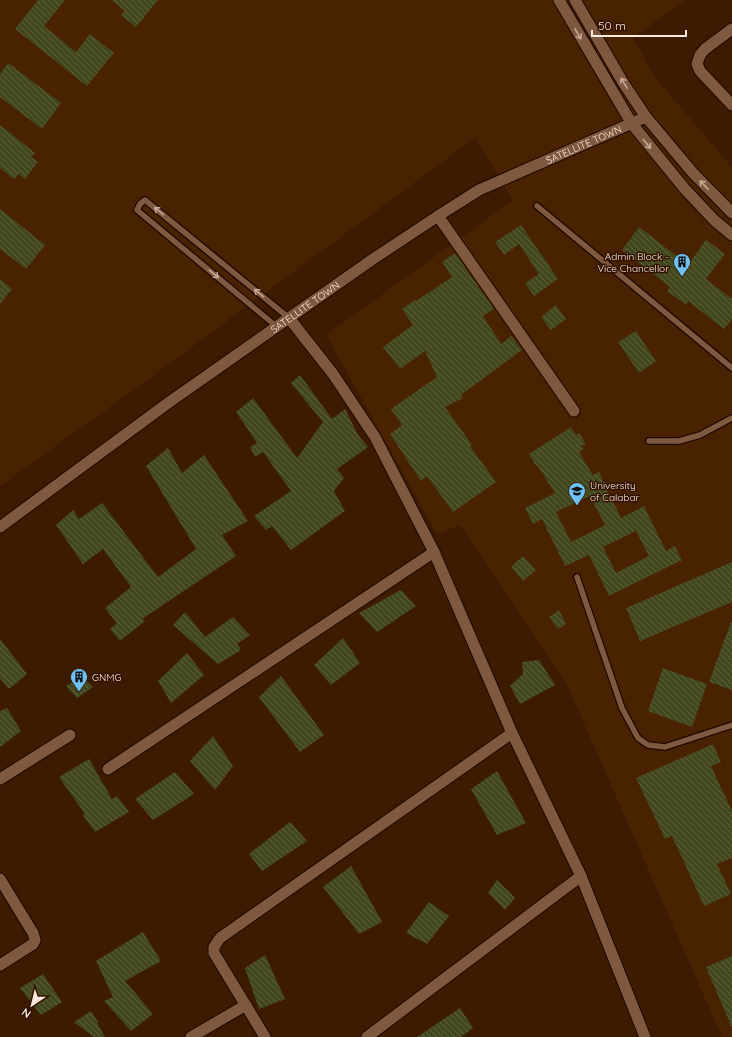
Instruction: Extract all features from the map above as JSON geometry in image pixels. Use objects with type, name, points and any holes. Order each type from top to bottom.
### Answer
[{"type":"street","points":[[559,0],[632,124],[684,188],[714,220],[732,235]]},
{"type":"street","points":[[575,0],[624,84],[646,117],[693,173],[732,212]]},
{"type":"street","points":[[732,29],[705,49],[700,55],[697,64],[700,71],[732,105]]},
{"type":"street","name":"SATELLITE TOWN","points":[[0,527],[168,403],[438,216],[479,190],[646,117]]},
{"type":"street","points":[[438,216],[574,411]]},
{"type":"street","points":[[290,318],[333,374],[376,437],[434,552],[512,733],[581,876],[645,1037]]},
{"type":"street","points":[[108,769],[434,552]]},
{"type":"street","points":[[265,1037],[214,953],[214,947],[220,938],[512,733]]},
{"type":"street","points":[[0,779],[70,735]]},
{"type":"street","points":[[367,1037],[581,876]]},
{"type":"street","points":[[0,879],[33,933],[35,940],[32,944],[0,965]]},
{"type":"street","points":[[191,1037],[246,1005]]},
{"type":"lane","points":[[277,327],[137,210],[140,204],[145,200],[290,318]]},
{"type":"lane","points":[[537,206],[732,368]]},
{"type":"lane","points":[[649,441],[678,441],[700,435],[732,418]]},
{"type":"lane","points":[[577,577],[622,708],[638,738],[648,745],[665,747],[732,725]]},
{"type":"shaded area","name":"University of Calabar","points":[[0,0],[685,0],[633,38],[655,77],[732,167],[732,1037],[722,1037],[567,685],[460,525],[437,534],[326,335],[513,200],[475,138],[128,394],[0,486]]},
{"type":"building","points":[[38,0],[65,0],[44,26],[76,52],[90,34],[114,53],[87,86],[15,29]]},
{"type":"building","points":[[112,0],[158,0],[136,27],[121,15],[125,11]]},
{"type":"building","points":[[8,63],[61,103],[42,129],[0,97],[0,74]]},
{"type":"building","points":[[0,125],[35,153],[31,157],[38,162],[25,179],[19,174],[14,179],[0,168]]},
{"type":"building","points":[[0,209],[45,245],[26,269],[0,249]]},
{"type":"building","points":[[521,225],[558,279],[534,296],[525,283],[539,274],[519,244],[504,255],[495,242]]},
{"type":"building","name":"Admin Block - Vice Chancellor","points":[[639,227],[688,265],[706,240],[725,254],[706,279],[732,299],[732,319],[724,329],[688,301],[686,305],[667,291],[670,287],[622,250]]},
{"type":"building","points":[[455,253],[494,309],[483,316],[501,344],[511,336],[522,350],[461,395],[463,398],[445,407],[472,445],[470,446],[496,482],[453,512],[427,476],[421,481],[390,434],[402,425],[391,409],[437,377],[425,351],[400,369],[383,347],[413,325],[402,309],[452,277],[442,262]]},
{"type":"building","points":[[0,279],[12,289],[0,304]]},
{"type":"building","points":[[556,305],[566,319],[551,330],[541,317]]},
{"type":"building","points":[[636,331],[656,361],[639,373],[618,342]]},
{"type":"building","points":[[300,375],[332,419],[345,409],[358,435],[368,447],[337,469],[344,478],[334,491],[345,511],[291,550],[272,526],[266,530],[254,516],[291,491],[263,452],[255,457],[250,447],[257,443],[236,412],[253,398],[297,458],[323,422],[291,383]]},
{"type":"building","points":[[571,427],[576,435],[579,433],[586,444],[581,446],[584,449],[579,452],[593,475],[599,472],[621,518],[644,506],[666,551],[675,546],[682,560],[609,596],[589,555],[565,566],[542,519],[533,524],[525,508],[555,493],[529,454]],"holes":[[[590,496],[605,525],[571,542],[556,512]],[[636,531],[649,556],[616,573],[603,547]]]},
{"type":"building","points":[[168,448],[182,473],[204,455],[248,521],[222,535],[236,556],[142,619],[145,621],[120,641],[110,629],[117,623],[105,608],[131,587],[103,549],[83,564],[56,525],[73,510],[79,519],[102,503],[158,577],[196,549],[146,466]]},
{"type":"building","points":[[523,556],[536,570],[523,581],[511,567]]},
{"type":"building","points":[[732,562],[732,602],[640,641],[626,608]]},
{"type":"building","points":[[401,590],[416,606],[377,632],[359,613]]},
{"type":"building","points":[[559,610],[566,624],[558,629],[549,617]]},
{"type":"building","points":[[185,612],[205,637],[233,617],[250,635],[237,644],[241,650],[218,664],[173,625]]},
{"type":"building","points":[[732,622],[732,690],[709,682]]},
{"type":"building","points":[[343,638],[360,663],[331,685],[314,665]]},
{"type":"building","points":[[0,639],[27,674],[9,689],[0,678]]},
{"type":"building","points":[[187,653],[204,675],[171,703],[158,681]]},
{"type":"building","points":[[539,660],[555,685],[520,704],[510,686],[523,674],[522,662]]},
{"type":"building","points":[[663,668],[707,684],[692,727],[648,711]]},
{"type":"building","points":[[281,676],[324,735],[300,752],[259,697]]},
{"type":"building","name":"GNMG","points":[[82,677],[93,687],[77,698],[66,686]]},
{"type":"building","points":[[7,708],[21,731],[0,747],[0,711]]},
{"type":"building","points":[[213,736],[233,766],[215,790],[190,761]]},
{"type":"building","points":[[713,744],[721,762],[711,766],[732,811],[732,858],[717,864],[731,894],[704,906],[672,836],[665,839],[636,778]]},
{"type":"building","points":[[89,759],[112,799],[117,796],[129,812],[95,832],[83,815],[85,814],[59,777]]},
{"type":"building","points":[[497,771],[526,823],[497,835],[471,789]]},
{"type":"building","points":[[175,772],[194,794],[153,820],[135,799]]},
{"type":"building","points":[[290,822],[307,841],[262,871],[249,854]]},
{"type":"building","points":[[351,866],[382,922],[359,934],[323,887]]},
{"type":"building","points":[[497,880],[515,898],[505,910],[488,893]]},
{"type":"building","points":[[429,902],[449,916],[427,944],[406,933]]},
{"type":"building","points":[[143,932],[161,961],[125,981],[153,1014],[131,1031],[104,1001],[113,997],[96,961]]},
{"type":"building","points":[[265,955],[285,999],[259,1009],[245,968]]},
{"type":"building","points":[[732,956],[732,1028],[706,967]]},
{"type":"building","points":[[43,974],[62,1002],[41,1015],[20,988]]},
{"type":"building","points":[[460,1008],[473,1028],[461,1037],[417,1037]]},
{"type":"building","points":[[91,1011],[105,1037],[94,1037],[74,1022]]},
{"type":"place","name":"Admin Block - Vice Chancellor","points":[[682,277]]},
{"type":"place","name":"University of Calabar","points":[[577,506]]},
{"type":"place","name":"GNMG","points":[[79,692]]}]
